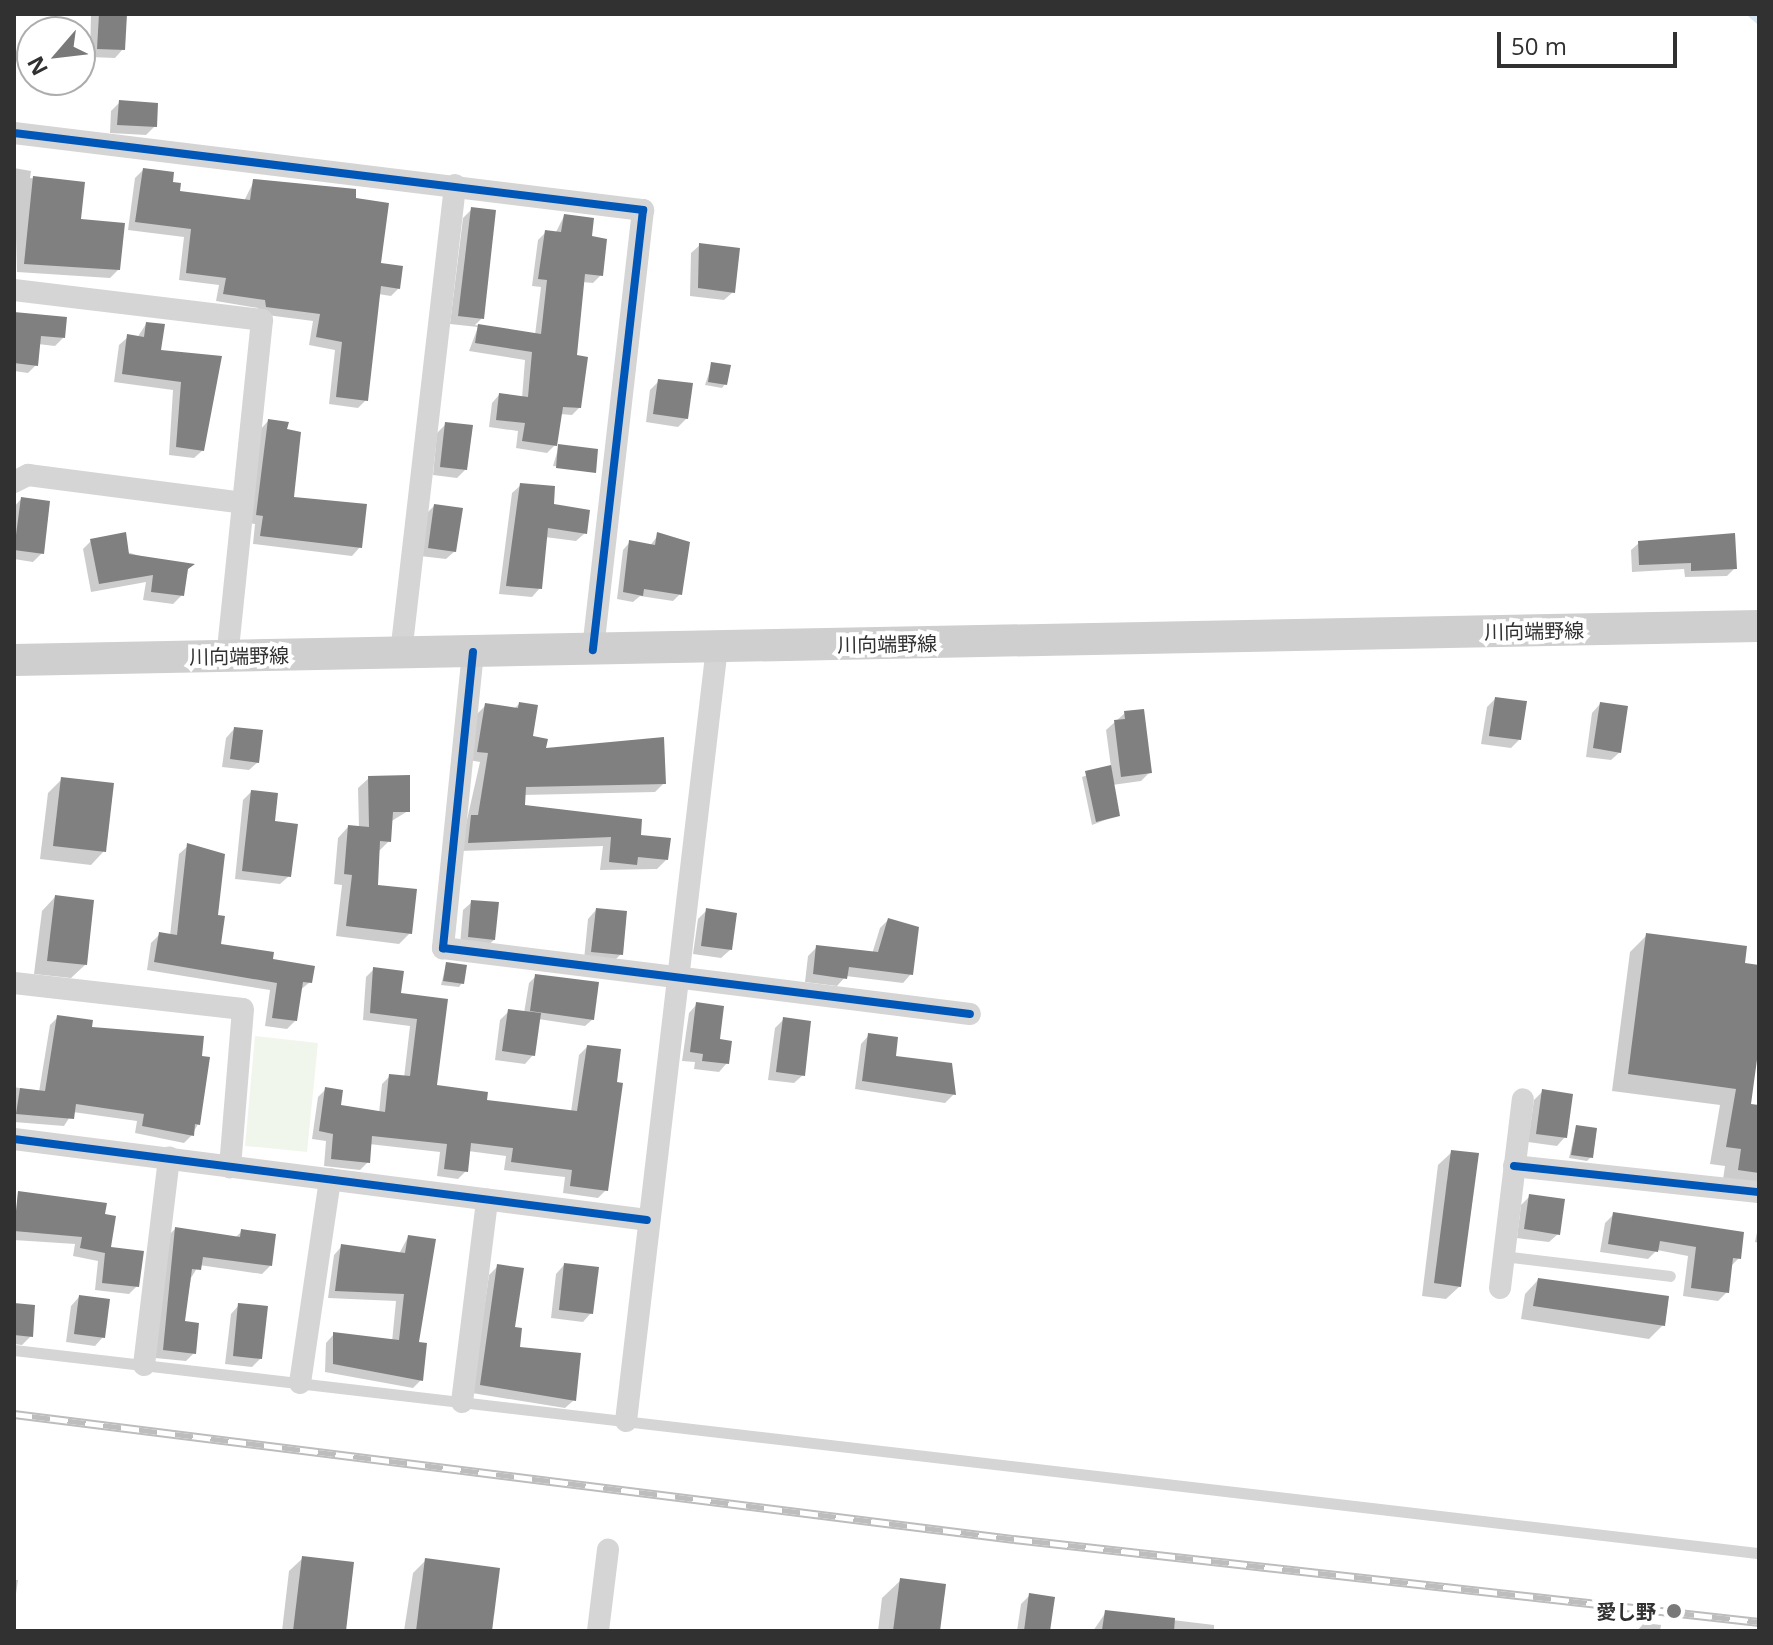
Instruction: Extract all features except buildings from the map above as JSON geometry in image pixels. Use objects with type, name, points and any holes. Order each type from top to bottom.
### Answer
[{"type":"main road","name":"川向端野線","points":[[14,660],[1759,626]]},
{"type":"street","points":[[14,133],[643,210],[593,650]]},
{"type":"street","points":[[401,653],[455,185]]},
{"type":"street","points":[[14,290],[262,320],[227,657]]},
{"type":"street","points":[[14,482],[28,475],[243,503]]},
{"type":"street","points":[[626,1421],[647,1220],[717,647]]},
{"type":"street","points":[[473,652],[443,948],[677,974],[970,1014]]},
{"type":"street","points":[[14,983],[243,1009],[230,1167]]},
{"type":"street","points":[[1500,1288],[1523,1099]]},
{"type":"street","points":[[14,1139],[647,1220]]},
{"type":"street","points":[[144,1365],[169,1158]]},
{"type":"street","points":[[1514,1166],[1759,1192]]},
{"type":"street","points":[[300,1383],[330,1179]]},
{"type":"street","points":[[462,1402],[487,1200]]},
{"type":"street","points":[[598,1631],[608,1550]]},
{"type":"lane","points":[[1503,1256],[1670,1276]]},
{"type":"lane","points":[[14,1350],[1759,1553]]},
{"type":"shaded area","points":[[255,1036],[318,1043],[307,1152],[245,1146]]},
{"type":"waterway","points":[[1751,14],[1759,21]]},
{"type":"railway","points":[[14,1414],[1014,1539],[1759,1622]]},
{"type":"cycle path","points":[[14,133],[643,210],[593,650]]},
{"type":"cycle path","points":[[473,652],[443,948],[970,1014]]},
{"type":"cycle path","points":[[14,1139],[647,1220]]},
{"type":"cycle path","points":[[1514,1166],[1759,1192]]},
{"type":"place","name":"愛し野","points":[[1674,1611]]}]
